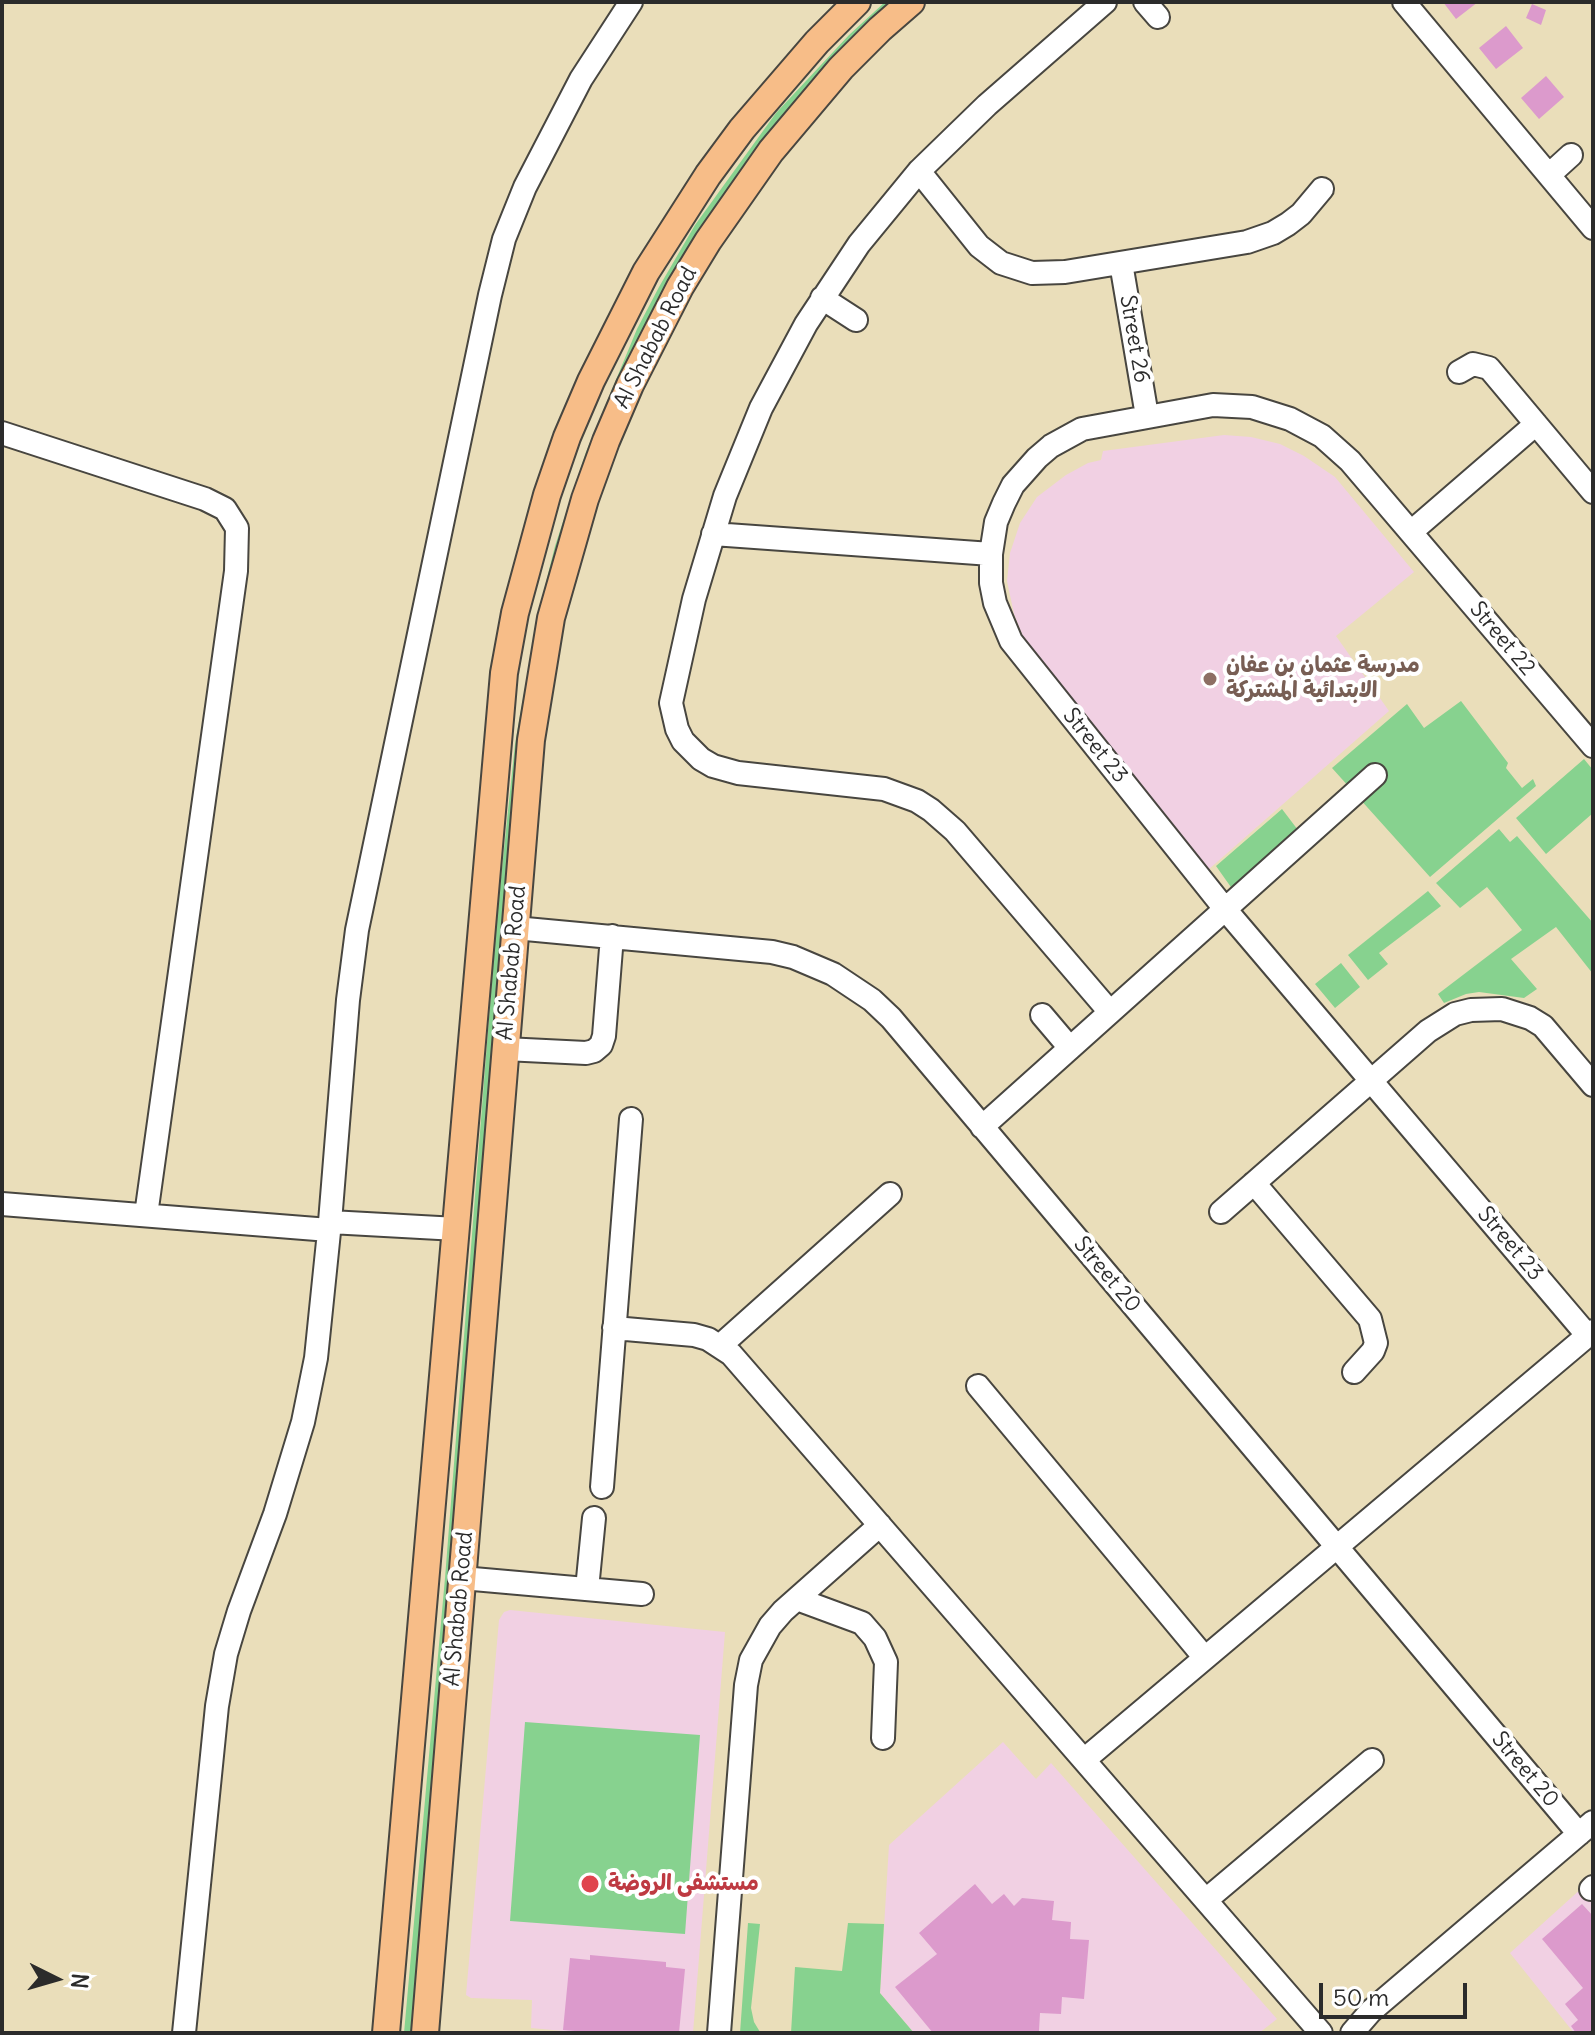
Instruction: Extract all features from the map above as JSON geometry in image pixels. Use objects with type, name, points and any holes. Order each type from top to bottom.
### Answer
[{"type":"main road","name":"Al Shabab Road","points":[[386,2033],[504,673],[530,554],[547,495],[591,381],[639,285],[676,223],[742,129],[798,63],[857,2]]},
{"type":"main road","name":"Al Shabab Road","points":[[425,2033],[531,740],[551,618],[585,499],[630,385],[680,287],[738,195],[771,151],[841,68],[911,2]]},
{"type":"street","points":[[184,2033],[219,1693],[226,1654],[239,1611],[275,1514],[303,1422],[316,1358],[357,930],[490,295],[504,239],[525,187],[581,79],[631,2]]},
{"type":"street","points":[[1105,2],[987,105],[919,171],[859,244],[822,298],[782,365],[742,451],[694,599],[671,703],[677,729],[692,751],[725,771],[867,786],[917,801],[955,831],[1110,1012]]},
{"type":"street","points":[[1404,2],[1593,228]]},
{"type":"street","points":[[1549,175],[1571,155]]},
{"type":"street","points":[[919,171],[979,246],[1008,266],[1048,274],[1261,238],[1301,214],[1322,189]]},
{"type":"street","name":"Street 26","points":[[1121,263],[1147,416]]},
{"type":"street","points":[[822,298],[856,320]]},
{"type":"street","points":[[1459,372],[1473,364],[1489,368],[1593,492]]},
{"type":"street","name":"Street 23","points":[[1411,532],[1337,448],[1314,431],[1262,409],[1233,405],[1194,407],[1082,429],[1051,446],[1037,458],[1013,485],[996,522],[991,583],[995,603],[1011,641],[1225,909],[1590,1334]]},
{"type":"street","points":[[1411,532],[1536,424]]},
{"type":"street","points":[[2,433],[205,499],[225,509],[237,528],[236,571],[146,1215]]},
{"type":"street","name":"Street 22","points":[[1411,532],[1593,746]]},
{"type":"street","points":[[713,534],[991,554]]},
{"type":"street","points":[[982,1127],[1375,775]]},
{"type":"street","name":"Street 20","points":[[515,928],[772,952],[793,957],[833,974],[872,1000],[891,1018],[1336,1547],[1586,1828]]},
{"type":"street","points":[[505,1049],[586,1053],[601,1045],[612,936]]},
{"type":"street","points":[[1221,1212],[1441,1021],[1455,1014],[1487,1008],[1516,1012],[1543,1026],[1593,1085]]},
{"type":"street","points":[[1042,1015],[1070,1048]]},
{"type":"street","points":[[602,1487],[631,1119]]},
{"type":"street","points":[[1254,1183],[1373,1326],[1376,1343],[1373,1351],[1354,1372]]},
{"type":"street","points":[[721,1345],[890,1194]]},
{"type":"street","points":[[2,1204],[330,1226],[457,1229]]},
{"type":"street","points":[[614,1328],[694,1335],[721,1345],[731,1354],[1321,2033]]},
{"type":"street","points":[[1084,1760],[1590,1334]]},
{"type":"street","points":[[978,1386],[1205,1658]]},
{"type":"street","points":[[587,1589],[594,1518]]},
{"type":"street","points":[[719,2033],[746,1685],[751,1660],[770,1626],[880,1525]]},
{"type":"street","points":[[462,1578],[642,1594]]},
{"type":"street","points":[[797,1599],[862,1623],[875,1638],[886,1662],[883,1738]]},
{"type":"street","points":[[1206,1900],[1372,1760]]},
{"type":"street","points":[[1352,2033],[1371,2011],[1586,1828]]},
{"type":"shaded area","name":"مدرسة عثمان بن عفان الابتدائية المشتركة","points":[[1224,435],[1280,444],[1335,477],[1414,572],[1336,636],[1389,711],[1208,870],[1027,647],[1014,614],[1007,581],[1010,553],[1020,523],[1037,497],[1066,475],[1101,460],[1103,451]]},
{"type":"shaded area","name":"مستشفى الروضة","points":[[510,1610],[725,1632],[693,2033],[584,2033],[531,2028],[532,2000],[471,1998],[466,1995],[499,1620],[504,1612]]},
{"type":"shaded area","points":[[1003,1742],[1036,1779],[1051,1763],[1277,2019],[1259,2033],[914,2033],[880,1993],[889,1845]]},
{"type":"shaded area","points":[[1593,1878],[1593,2033],[1574,2033],[1510,1953]]},
{"type":"green space","points":[[885,2],[903,2],[660,315],[546,635],[419,2033],[404,2033],[445,1578],[497,916],[515,744],[538,614],[555,546],[586,452],[637,329],[659,287],[695,225],[776,113],[849,35]]},
{"type":"green space","points":[[1461,701],[1508,763],[1506,768],[1522,788],[1533,779],[1536,786],[1430,877],[1332,768],[1407,704],[1424,728]]},
{"type":"green space","points":[[1584,759],[1593,770],[1593,813],[1546,854],[1516,818]]},
{"type":"green space","points":[[1282,809],[1301,834],[1233,890],[1216,866]]},
{"type":"green space","points":[[1499,829],[1510,842],[1517,836],[1593,923],[1593,974],[1556,927],[1511,959],[1537,989],[1524,998],[1479,992],[1444,1003],[1438,994],[1522,930],[1487,887],[1460,908],[1436,883]]},
{"type":"green space","points":[[1428,891],[1441,906],[1379,953],[1388,964],[1368,980],[1348,955]]},
{"type":"green space","points":[[1341,963],[1360,987],[1335,1008],[1315,984]]},
{"type":"green space","points":[[525,1722],[700,1735],[685,1934],[510,1921]]},
{"type":"green space","points":[[748,1923],[760,1924],[751,2008],[754,2022],[760,2032],[789,2033],[740,2033]]},
{"type":"green space","points":[[848,1923],[884,1924],[880,1993],[914,2033],[791,2033],[795,1967],[842,1971]]},
{"type":"building","points":[[1443,2],[1478,2],[1456,19]]},
{"type":"building","points":[[1532,4],[1546,10],[1541,25],[1526,18]]},
{"type":"building","points":[[1506,26],[1523,48],[1496,69],[1479,48]]},
{"type":"building","points":[[1546,76],[1564,97],[1539,119],[1521,98]]},
{"type":"building","points":[[975,1884],[992,1904],[1004,1894],[1014,1906],[1022,1898],[1054,1901],[1052,1920],[1071,1922],[1070,1939],[1089,1940],[1084,1999],[1062,1997],[1061,2014],[1040,2013],[1039,2031],[933,2033],[895,1987],[937,1954],[919,1933]]},
{"type":"building","points":[[1582,1904],[1593,1916],[1593,2033],[1576,2033],[1571,2026],[1578,2020],[1565,2004],[1583,1988],[1542,1939]]},
{"type":"building","points":[[590,1955],[666,1962],[666,1967],[685,1969],[679,2033],[563,2030],[570,1958],[590,1960]]},
{"type":"place","name":"مدرسة عثمان بن عفان الابتدائية المشتركة","points":[[1210,679]]},
{"type":"place","name":"مستشفى الروضة","points":[[590,1884]]}]
